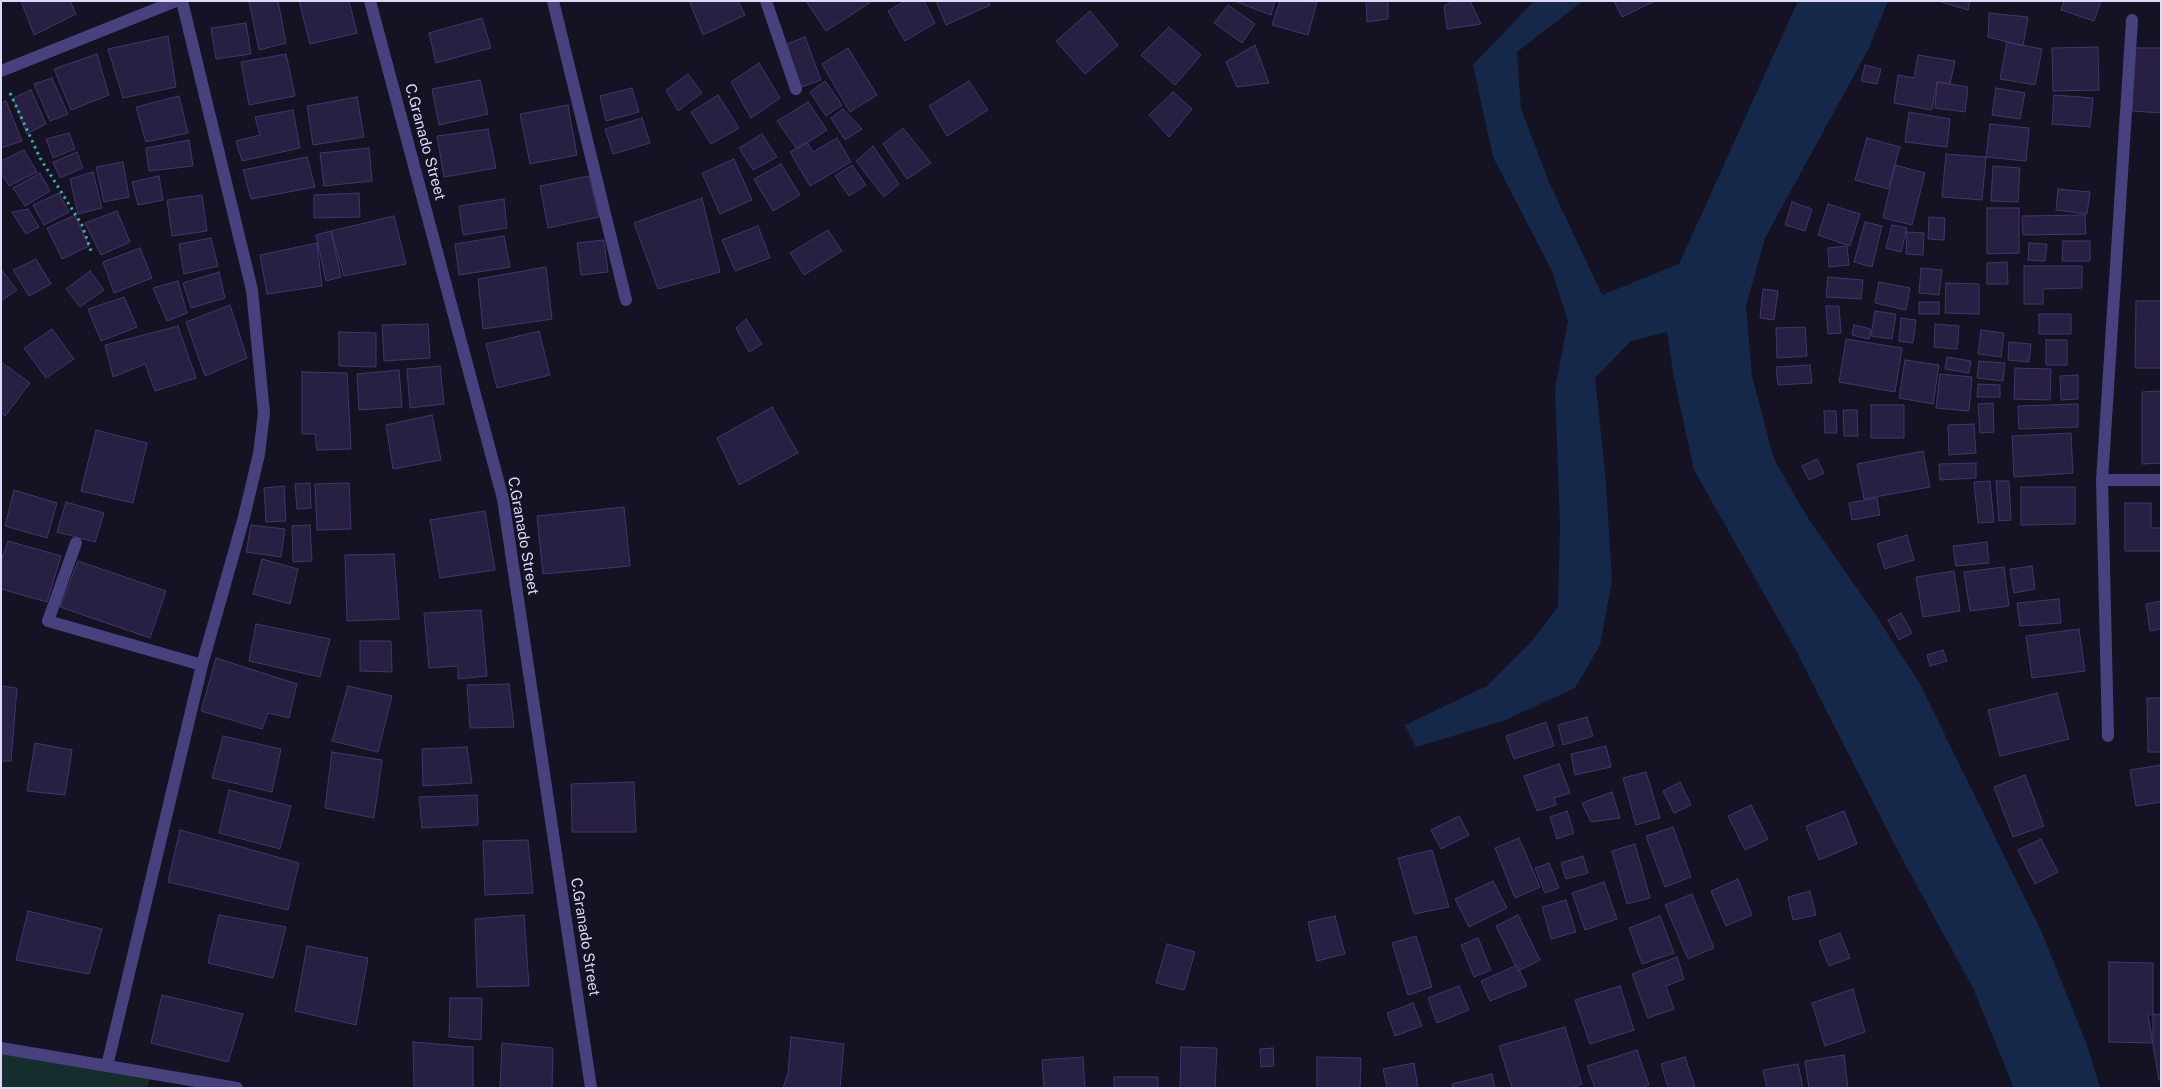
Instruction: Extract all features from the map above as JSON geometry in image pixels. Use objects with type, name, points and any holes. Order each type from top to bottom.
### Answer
[{"type":"street","points":[[1,71],[176,1]]},
{"type":"street","points":[[108,1066],[202,665],[244,517],[259,454],[264,413],[252,290],[182,1]]},
{"type":"street","name":"C.Granado Street","points":[[370,1],[503,499],[591,1088]]},
{"type":"street","points":[[553,1],[626,300]]},
{"type":"street","points":[[766,1],[796,89]]},
{"type":"street","points":[[2108,736],[2102,480],[2132,20]]},
{"type":"street","points":[[2102,480],[2161,480]]},
{"type":"street","points":[[76,543],[48,621],[202,665]]},
{"type":"street","points":[[1,1048],[237,1088]]},
{"type":"path","points":[[9,91],[40,158],[82,225],[91,251]]},
{"type":"green space","points":[[1,1046],[150,1078],[148,1088],[1,1088]]},
{"type":"water","points":[[1534,1],[1583,1],[1517,52],[1521,109],[1549,182],[1602,295],[1679,264],[1798,1],[1888,1],[1868,50],[1765,238],[1746,306],[1752,376],[1774,459],[1809,520],[1873,611],[1920,684],[2042,933],[2087,1045],[2100,1088],[2014,1088],[1973,988],[1898,851],[1794,647],[1694,470],[1674,378],[1667,332],[1631,341],[1595,378],[1605,471],[1612,581],[1600,645],[1575,688],[1503,721],[1416,747],[1405,725],[1487,686],[1531,642],[1558,607],[1560,525],[1555,389],[1568,321],[1552,271],[1493,157],[1473,65]]},
{"type":"building","points":[[21,1],[70,1],[76,14],[34,35]]},
{"type":"building","points":[[249,1],[278,1],[286,43],[259,50]]},
{"type":"building","points":[[299,1],[349,1],[357,33],[310,44]]},
{"type":"building","points":[[694,1],[738,1],[745,15],[703,35],[690,3]]},
{"type":"building","points":[[806,1],[871,1],[871,2],[826,31]]},
{"type":"building","points":[[905,1],[924,1],[935,23],[905,41],[888,11]]},
{"type":"building","points":[[936,1],[989,1],[990,5],[946,25]]},
{"type":"building","points":[[1234,1],[1275,1],[1271,15]]},
{"type":"building","points":[[1280,1],[1317,2],[1308,35],[1272,25]]},
{"type":"building","points":[[1366,1],[1388,1],[1388,19],[1367,22]]},
{"type":"building","points":[[1453,1],[1470,1],[1481,24],[1447,29],[1444,6]]},
{"type":"building","points":[[1614,1],[1655,1],[1622,17]]},
{"type":"building","points":[[1938,1],[1970,1],[1968,10]]},
{"type":"building","points":[[2064,1],[2101,1],[2094,21],[2061,10]]},
{"type":"building","points":[[1228,5],[1255,24],[1242,43],[1214,23]]},
{"type":"building","points":[[1090,11],[1118,45],[1085,74],[1056,41]]},
{"type":"building","points":[[1989,13],[2028,17],[2023,46],[1988,37]]},
{"type":"building","points":[[482,18],[491,48],[436,63],[429,33]]},
{"type":"building","points":[[246,23],[251,54],[216,59],[211,28]]},
{"type":"building","points":[[1169,27],[1201,55],[1175,85],[1141,55]]},
{"type":"building","points":[[168,36],[176,87],[123,98],[108,49]]},
{"type":"building","points":[[805,37],[821,80],[801,87],[784,45]]},
{"type":"building","points":[[2007,42],[2042,49],[2035,85],[2000,79]]},
{"type":"building","points":[[1255,45],[1269,83],[1237,87],[1226,62]]},
{"type":"building","points":[[2098,47],[2099,90],[2053,91],[2052,48]]},
{"type":"building","points":[[848,48],[877,95],[850,112],[822,64]]},
{"type":"building","points":[[2134,48],[2161,48],[2161,113],[2132,111]]},
{"type":"building","points":[[97,54],[109,95],[71,110],[54,69]]},
{"type":"building","points":[[286,54],[295,96],[249,105],[241,62]]},
{"type":"building","points":[[1918,55],[1955,61],[1950,84],[1937,82],[1932,110],[1894,103],[1898,75],[1914,78]]},
{"type":"building","points":[[759,63],[780,98],[751,118],[731,82]]},
{"type":"building","points":[[1865,65],[1881,69],[1877,84],[1861,81]]},
{"type":"building","points":[[688,74],[702,93],[678,111],[666,90]]},
{"type":"building","points":[[52,78],[68,114],[50,121],[34,84]]},
{"type":"building","points":[[480,80],[488,114],[439,125],[432,89]]},
{"type":"building","points":[[825,81],[842,105],[826,116],[810,92]]},
{"type":"building","points":[[969,81],[988,110],[947,136],[929,106]]},
{"type":"building","points":[[1937,82],[1968,87],[1965,112],[1935,108]]},
{"type":"building","points":[[632,88],[639,112],[606,121],[600,96]]},
{"type":"building","points":[[1996,88],[2025,93],[2020,119],[1992,115]]},
{"type":"building","points":[[31,90],[46,124],[27,134],[13,98]]},
{"type":"building","points":[[1173,92],[1192,109],[1169,137],[1149,115]]},
{"type":"building","points":[[718,95],[739,128],[711,144],[691,112]]},
{"type":"building","points":[[2054,95],[2093,98],[2090,127],[2052,124]]},
{"type":"building","points":[[179,96],[188,133],[146,142],[136,107]]},
{"type":"building","points":[[357,97],[364,137],[313,145],[307,106]]},
{"type":"building","points":[[6,101],[22,141],[1,148],[1,103]]},
{"type":"building","points":[[808,102],[827,130],[797,149],[777,121]]},
{"type":"building","points":[[568,105],[577,155],[530,164],[520,114]]},
{"type":"building","points":[[843,109],[862,129],[845,140],[831,118]]},
{"type":"building","points":[[293,110],[300,148],[242,161],[236,141],[260,135],[255,117]]},
{"type":"building","points":[[1909,112],[1950,119],[1947,147],[1905,142]]},
{"type":"building","points":[[642,118],[650,143],[613,154],[605,129]]},
{"type":"building","points":[[1990,124],[2029,128],[2026,161],[1986,157]]},
{"type":"building","points":[[903,128],[931,163],[907,179],[883,144]]},
{"type":"building","points":[[488,129],[496,168],[444,177],[437,136]]},
{"type":"building","points":[[69,133],[75,149],[53,158],[46,139]]},
{"type":"building","points":[[762,134],[777,157],[753,170],[739,148]]},
{"type":"building","points":[[837,138],[851,162],[810,186],[790,152],[807,142],[813,152]]},
{"type":"building","points":[[1867,138],[1900,147],[1888,189],[1855,180]]},
{"type":"building","points":[[189,140],[193,166],[149,171],[146,148]]},
{"type":"building","points":[[873,146],[899,184],[884,197],[856,161]]},
{"type":"building","points":[[369,148],[372,181],[324,186],[320,153]]},
{"type":"building","points":[[24,150],[37,172],[9,186],[1,173],[1,161]]},
{"type":"building","points":[[77,152],[83,168],[60,178],[53,162]]},
{"type":"building","points":[[1946,154],[1986,157],[1982,200],[1942,197]]},
{"type":"building","points":[[307,157],[315,187],[251,199],[243,170]]},
{"type":"building","points":[[734,159],[752,200],[720,214],[702,173]]},
{"type":"building","points":[[123,162],[129,197],[104,202],[96,167]]},
{"type":"building","points":[[781,164],[800,195],[773,211],[754,179]]},
{"type":"building","points":[[852,165],[866,185],[849,196],[835,176]]},
{"type":"building","points":[[1895,165],[1925,173],[1912,225],[1883,218]]},
{"type":"building","points":[[1993,166],[2020,168],[2018,202],[1991,201]]},
{"type":"building","points":[[93,172],[102,208],[78,214],[70,179]]},
{"type":"building","points":[[40,173],[50,191],[25,206],[13,188]]},
{"type":"building","points":[[159,176],[163,200],[138,205],[132,182]]},
{"type":"building","points":[[589,176],[599,217],[548,228],[540,186]]},
{"type":"building","points":[[2058,189],[2090,192],[2087,214],[2056,210]]},
{"type":"building","points":[[59,193],[69,212],[44,225],[33,205]]},
{"type":"building","points":[[359,193],[360,217],[314,218],[314,195]]},
{"type":"building","points":[[202,195],[207,231],[172,236],[167,200]]},
{"type":"building","points":[[702,198],[720,272],[658,289],[634,223]]},
{"type":"building","points":[[504,199],[507,228],[463,235],[459,206]]},
{"type":"building","points":[[1792,202],[1812,209],[1805,231],[1785,225]]},
{"type":"building","points":[[1828,204],[1860,214],[1850,246],[1818,235]]},
{"type":"building","points":[[1987,208],[2019,208],[2019,253],[1987,254]]},
{"type":"building","points":[[28,209],[39,227],[26,234],[12,212]]},
{"type":"building","points":[[117,211],[130,242],[101,255],[85,223]]},
{"type":"building","points":[[75,215],[89,246],[62,259],[47,228]]},
{"type":"building","points":[[2085,215],[2086,234],[2023,235],[2022,216]]},
{"type":"building","points":[[394,216],[406,264],[344,276],[331,231]]},
{"type":"building","points":[[1929,217],[1945,218],[1944,240],[1928,239]]},
{"type":"building","points":[[1865,222],[1882,226],[1872,267],[1854,262]]},
{"type":"building","points":[[1892,225],[1907,228],[1901,252],[1886,248]]},
{"type":"building","points":[[758,226],[770,258],[735,271],[722,240]]},
{"type":"building","points":[[828,230],[842,251],[804,275],[790,253]]},
{"type":"building","points":[[331,231],[341,277],[326,281],[316,235]]},
{"type":"building","points":[[1907,232],[1924,233],[1923,255],[1906,254]]},
{"type":"building","points":[[504,236],[510,267],[459,275],[455,244]]},
{"type":"building","points":[[211,238],[218,266],[184,274],[179,244]]},
{"type":"building","points":[[604,240],[608,272],[581,275],[577,243]]},
{"type":"building","points":[[2063,241],[2090,241],[2090,261],[2062,261]]},
{"type":"building","points":[[317,243],[322,286],[267,294],[260,255]]},
{"type":"building","points":[[2029,243],[2047,244],[2045,261],[2028,260]]},
{"type":"building","points":[[1847,246],[1849,265],[1829,267],[1828,248]]},
{"type":"building","points":[[140,248],[152,278],[114,293],[103,262]]},
{"type":"building","points":[[36,259],[51,284],[29,296],[13,270]]},
{"type":"building","points":[[2007,262],[2008,284],[1987,284],[1987,263]]},
{"type":"building","points":[[2024,266],[2082,266],[2082,288],[2043,289],[2043,304],[2024,304]]},
{"type":"building","points":[[546,267],[552,319],[483,329],[478,279]]},
{"type":"building","points":[[1921,268],[1942,270],[1939,295],[1919,293]]},
{"type":"building","points":[[1,269],[17,290],[1,301]]},
{"type":"building","points":[[90,271],[104,290],[80,307],[66,289]]},
{"type":"building","points":[[219,272],[225,298],[191,308],[183,283]]},
{"type":"building","points":[[1828,277],[1863,280],[1861,299],[1826,297]]},
{"type":"building","points":[[178,281],[187,313],[167,321],[153,288]]},
{"type":"building","points":[[1879,282],[1910,288],[1906,310],[1875,303]]},
{"type":"building","points":[[1946,283],[1979,284],[1979,314],[1945,313]]},
{"type":"building","points":[[1763,289],[1778,291],[1774,320],[1760,318]]},
{"type":"building","points":[[124,297],[137,327],[101,341],[88,309]]},
{"type":"building","points":[[2136,301],[2161,301],[2161,368],[2135,368]]},
{"type":"building","points":[[1919,302],[1939,302],[1939,314],[1919,314]]},
{"type":"building","points":[[230,305],[247,358],[205,376],[186,322]]},
{"type":"building","points":[[1826,306],[1839,306],[1841,333],[1828,334]]},
{"type":"building","points":[[1875,311],[1896,314],[1892,339],[1871,336]]},
{"type":"building","points":[[2039,314],[2071,314],[2071,334],[2039,334]]},
{"type":"building","points":[[1901,318],[1916,320],[1913,343],[1899,341]]},
{"type":"building","points":[[746,319],[762,344],[749,352],[736,328]]},
{"type":"building","points":[[428,324],[430,358],[384,361],[382,325]]},
{"type":"building","points":[[1935,324],[1959,326],[1957,349],[1934,347]]},
{"type":"building","points":[[1854,325],[1871,329],[1869,339],[1852,335]]},
{"type":"building","points":[[178,326],[196,378],[155,391],[145,364],[113,377],[105,345]]},
{"type":"building","points":[[1805,327],[1807,356],[1777,358],[1776,328]]},
{"type":"building","points":[[52,329],[74,359],[46,378],[24,348]]},
{"type":"building","points":[[1981,330],[2004,333],[2001,357],[1978,354]]},
{"type":"building","points":[[539,331],[550,375],[497,388],[486,344]]},
{"type":"building","points":[[339,332],[376,333],[376,367],[339,366]]},
{"type":"building","points":[[1846,339],[1902,348],[1895,392],[1839,382]]},
{"type":"building","points":[[2046,340],[2067,340],[2067,365],[2046,365]]},
{"type":"building","points":[[2009,342],[2031,344],[2029,362],[2008,360]]},
{"type":"building","points":[[1947,357],[1971,361],[1969,373],[1945,369]]},
{"type":"building","points":[[1905,360],[1939,365],[1933,404],[1899,398]]},
{"type":"building","points":[[1979,361],[2005,363],[2003,381],[1977,378]]},
{"type":"building","points":[[1,362],[30,383],[5,416],[1,413]]},
{"type":"building","points":[[1810,365],[1812,383],[1778,385],[1776,367]]},
{"type":"building","points":[[440,366],[444,404],[410,408],[407,369]]},
{"type":"building","points":[[2015,368],[2051,369],[2050,400],[2014,399]]},
{"type":"building","points":[[399,370],[402,407],[359,410],[357,374]]},
{"type":"building","points":[[302,372],[347,373],[351,449],[317,450],[315,434],[302,434]]},
{"type":"building","points":[[1940,374],[1972,377],[1969,411],[1936,408]]},
{"type":"building","points":[[2078,375],[2078,399],[2061,400],[2060,376]]},
{"type":"building","points":[[1978,384],[2000,385],[2000,397],[1977,397]]},
{"type":"building","points":[[2161,391],[2161,463],[2142,464],[2142,392]]},
{"type":"building","points":[[1993,403],[1994,432],[1980,433],[1978,404]]},
{"type":"building","points":[[2078,404],[2078,427],[2019,429],[2018,406]]},
{"type":"building","points":[[1871,405],[1904,405],[1904,438],[1871,438]]},
{"type":"building","points":[[772,407],[798,453],[739,485],[717,438]]},
{"type":"building","points":[[1843,410],[1857,410],[1858,436],[1844,436]]},
{"type":"building","points":[[1824,411],[1836,411],[1837,433],[1825,433]]},
{"type":"building","points":[[432,415],[441,460],[393,469],[386,425]]},
{"type":"building","points":[[1974,424],[1976,453],[1949,455],[1948,425]]},
{"type":"building","points":[[96,430],[147,443],[133,503],[81,491]]},
{"type":"building","points":[[2071,433],[2073,473],[2014,477],[2012,436]]},
{"type":"building","points":[[1923,451],[1930,487],[1864,499],[1857,464]]},
{"type":"building","points":[[1817,459],[1824,473],[1809,480],[1802,466]]},
{"type":"building","points":[[1976,463],[1976,478],[1940,480],[1939,464]]},
{"type":"building","points":[[1990,481],[1994,522],[1978,523],[1974,482]]},
{"type":"building","points":[[1996,481],[2009,481],[2011,520],[1999,521]]},
{"type":"building","points":[[310,483],[311,508],[297,509],[295,484]]},
{"type":"building","points":[[349,483],[351,529],[317,530],[315,484]]},
{"type":"building","points":[[284,486],[286,521],[266,522],[264,488]]},
{"type":"building","points":[[2021,487],[2075,487],[2075,524],[2021,525]]},
{"type":"building","points":[[14,490],[57,503],[47,538],[5,526]]},
{"type":"building","points":[[1877,498],[1880,515],[1852,520],[1849,503]]},
{"type":"building","points":[[66,502],[104,513],[95,542],[57,532]]},
{"type":"building","points":[[2125,503],[2151,503],[2151,528],[2161,528],[2161,551],[2125,551]]},
{"type":"building","points":[[624,507],[630,566],[543,574],[537,516]]},
{"type":"building","points":[[485,511],[495,570],[440,578],[430,520]]},
{"type":"building","points":[[251,525],[285,529],[281,557],[246,552]]},
{"type":"building","points":[[310,525],[312,561],[293,562],[292,526]]},
{"type":"building","points":[[1907,535],[1914,560],[1885,569],[1877,544]]},
{"type":"building","points":[[8,541],[61,556],[47,602],[1,589],[1,561]]},
{"type":"building","points":[[1987,542],[1989,563],[1956,566],[1953,546]]},
{"type":"building","points":[[394,554],[399,619],[347,621],[345,555]]},
{"type":"building","points":[[262,559],[298,569],[290,604],[253,594]]},
{"type":"building","points":[[78,561],[166,591],[150,638],[60,607]]},
{"type":"building","points":[[2032,566],[2035,589],[2014,593],[2010,569]]},
{"type":"building","points":[[2004,567],[2009,606],[1970,611],[1964,572]]},
{"type":"building","points":[[1954,571],[1960,611],[1923,617],[1916,577]]},
{"type":"building","points":[[2059,599],[2061,623],[2020,626],[2017,603]]},
{"type":"building","points":[[2161,601],[2161,629],[2150,631],[2146,604]]},
{"type":"building","points":[[481,610],[487,676],[458,679],[458,666],[429,668],[424,613]]},
{"type":"building","points":[[1901,613],[1912,633],[1899,640],[1888,620]]},
{"type":"building","points":[[256,624],[330,639],[320,677],[249,661]]},
{"type":"building","points":[[2079,629],[2085,671],[2032,678],[2026,636]]},
{"type":"building","points":[[360,641],[391,641],[392,672],[360,671]]},
{"type":"building","points":[[1943,650],[1947,661],[1930,666],[1927,655]]},
{"type":"building","points":[[216,658],[297,684],[289,718],[268,713],[262,729],[201,711]]},
{"type":"building","points":[[509,684],[514,727],[470,728],[467,685]]},
{"type":"building","points":[[1,686],[17,688],[11,761],[1,761]]},
{"type":"building","points":[[348,686],[392,696],[378,752],[332,741]]},
{"type":"building","points":[[2057,693],[2069,739],[2000,756],[1988,710]]},
{"type":"building","points":[[2147,698],[2161,698],[2161,752],[2148,752]]},
{"type":"building","points":[[1587,717],[1593,736],[1563,745],[1558,725]]},
{"type":"building","points":[[1546,722],[1554,746],[1514,759],[1506,736]]},
{"type":"building","points":[[223,736],[281,749],[272,792],[212,778]]},
{"type":"building","points":[[35,743],[72,750],[65,795],[27,791]]},
{"type":"building","points":[[1606,746],[1611,767],[1575,775],[1571,754]]},
{"type":"building","points":[[467,747],[472,783],[423,786],[422,749]]},
{"type":"building","points":[[332,752],[382,760],[374,818],[325,808]]},
{"type":"building","points":[[1559,764],[1570,793],[1554,798],[1556,805],[1537,811],[1524,776]]},
{"type":"building","points":[[2161,765],[2161,802],[2136,806],[2130,770]]},
{"type":"building","points":[[1646,772],[1660,818],[1636,825],[1623,778]]},
{"type":"building","points":[[2025,775],[2044,826],[2013,837],[1994,787]]},
{"type":"building","points":[[634,782],[636,832],[572,832],[571,784]]},
{"type":"building","points":[[1680,782],[1691,805],[1674,813],[1663,791]]},
{"type":"building","points":[[229,790],[291,806],[280,849],[219,833]]},
{"type":"building","points":[[1612,792],[1620,818],[1591,822],[1582,803]]},
{"type":"building","points":[[477,795],[478,825],[422,828],[419,797]]},
{"type":"building","points":[[1751,805],[1768,839],[1745,850],[1728,816]]},
{"type":"building","points":[[1567,811],[1574,833],[1557,839],[1550,817]]},
{"type":"building","points":[[1844,811],[1857,844],[1819,860],[1806,826]]},
{"type":"building","points":[[1459,816],[1469,835],[1441,849],[1431,830]]},
{"type":"building","points":[[1673,827],[1691,877],[1665,887],[1646,836]]},
{"type":"building","points":[[180,830],[299,863],[288,910],[168,882]]},
{"type":"building","points":[[1519,838],[1540,887],[1515,898],[1495,848]]},
{"type":"building","points":[[2041,839],[2058,872],[2035,884],[2018,850]]},
{"type":"building","points":[[528,840],[533,893],[485,895],[483,841]]},
{"type":"building","points":[[1635,844],[1650,898],[1627,904],[1612,851]]},
{"type":"building","points":[[1432,850],[1449,907],[1414,914],[1398,858]]},
{"type":"building","points":[[1583,856],[1588,873],[1566,879],[1561,863]]},
{"type":"building","points":[[1549,863],[1559,888],[1545,893],[1535,868]]},
{"type":"building","points":[[1738,879],[1752,915],[1726,926],[1711,891]]},
{"type":"building","points":[[1493,881],[1507,908],[1469,927],[1455,899]]},
{"type":"building","points":[[1604,882],[1617,919],[1585,930],[1572,893]]},
{"type":"building","points":[[1810,891],[1816,915],[1793,920],[1788,897]]},
{"type":"building","points":[[1692,894],[1714,948],[1688,959],[1665,905]]},
{"type":"building","points":[[1566,900],[1576,932],[1551,939],[1542,907]]},
{"type":"building","points":[[28,911],[102,929],[89,974],[16,960]]},
{"type":"building","points":[[219,915],[286,927],[273,978],[208,963]]},
{"type":"building","points":[[524,915],[529,986],[477,987],[475,919]]},
{"type":"building","points":[[1518,915],[1540,960],[1518,971],[1496,926]]},
{"type":"building","points":[[1335,916],[1345,954],[1317,961],[1308,922]]},
{"type":"building","points":[[1660,916],[1674,953],[1642,964],[1629,928]]},
{"type":"building","points":[[1840,933],[1850,958],[1829,966],[1819,941]]},
{"type":"building","points":[[1416,936],[1432,987],[1408,995],[1392,943]]},
{"type":"building","points":[[1478,938],[1491,970],[1474,977],[1461,945]]},
{"type":"building","points":[[1167,944],[1195,952],[1184,990],[1156,983]]},
{"type":"building","points":[[307,946],[368,958],[356,1025],[295,1011]]},
{"type":"building","points":[[1677,957],[1684,979],[1666,986],[1674,1009],[1648,1018],[1632,974]]},
{"type":"building","points":[[2109,962],[2153,963],[2153,1043],[2109,1042]]},
{"type":"building","points":[[1517,965],[1527,986],[1490,1001],[1481,981]]},
{"type":"building","points":[[1459,986],[1469,1010],[1437,1023],[1428,998]]},
{"type":"building","points":[[1620,986],[1634,1030],[1590,1044],[1575,1000]]},
{"type":"building","points":[[1853,989],[1865,1032],[1825,1046],[1812,1003]]},
{"type":"building","points":[[162,995],[243,1014],[228,1062],[151,1043]]},
{"type":"building","points":[[450,998],[482,998],[481,1040],[449,1037]]},
{"type":"building","points":[[1413,1003],[1422,1026],[1395,1036],[1387,1013]]},
{"type":"building","points":[[2161,1014],[2161,1080],[2159,1080],[2148,1015]]},
{"type":"building","points":[[1565,1027],[1582,1084],[1572,1088],[1512,1088],[1499,1046]]},
{"type":"building","points":[[791,1037],[844,1044],[840,1088],[783,1088],[788,1073]]},
{"type":"building","points":[[413,1042],[473,1047],[473,1088],[414,1088]]},
{"type":"building","points":[[502,1043],[553,1048],[552,1088],[500,1088]]},
{"type":"building","points":[[1181,1047],[1217,1048],[1215,1088],[1180,1088]]},
{"type":"building","points":[[1273,1048],[1274,1066],[1261,1067],[1260,1049]]},
{"type":"building","points":[[1637,1050],[1649,1085],[1641,1088],[1595,1088],[1587,1066]]},
{"type":"building","points":[[1844,1055],[1848,1088],[1809,1088],[1805,1061]]},
{"type":"building","points":[[1083,1057],[1085,1088],[1044,1088],[1042,1060]]},
{"type":"building","points":[[1317,1057],[1361,1058],[1360,1088],[1317,1088]]},
{"type":"building","points":[[1685,1057],[1695,1087],[1668,1088],[1661,1064]]},
{"type":"building","points":[[1414,1063],[1418,1088],[1387,1088],[1383,1069]]},
{"type":"building","points":[[1798,1064],[1803,1088],[1767,1088],[1763,1070]]},
{"type":"building","points":[[1492,1074],[1495,1088],[1453,1088],[1452,1084]]},
{"type":"building","points":[[1114,1077],[1158,1077],[1158,1088],[1114,1088]]}]
